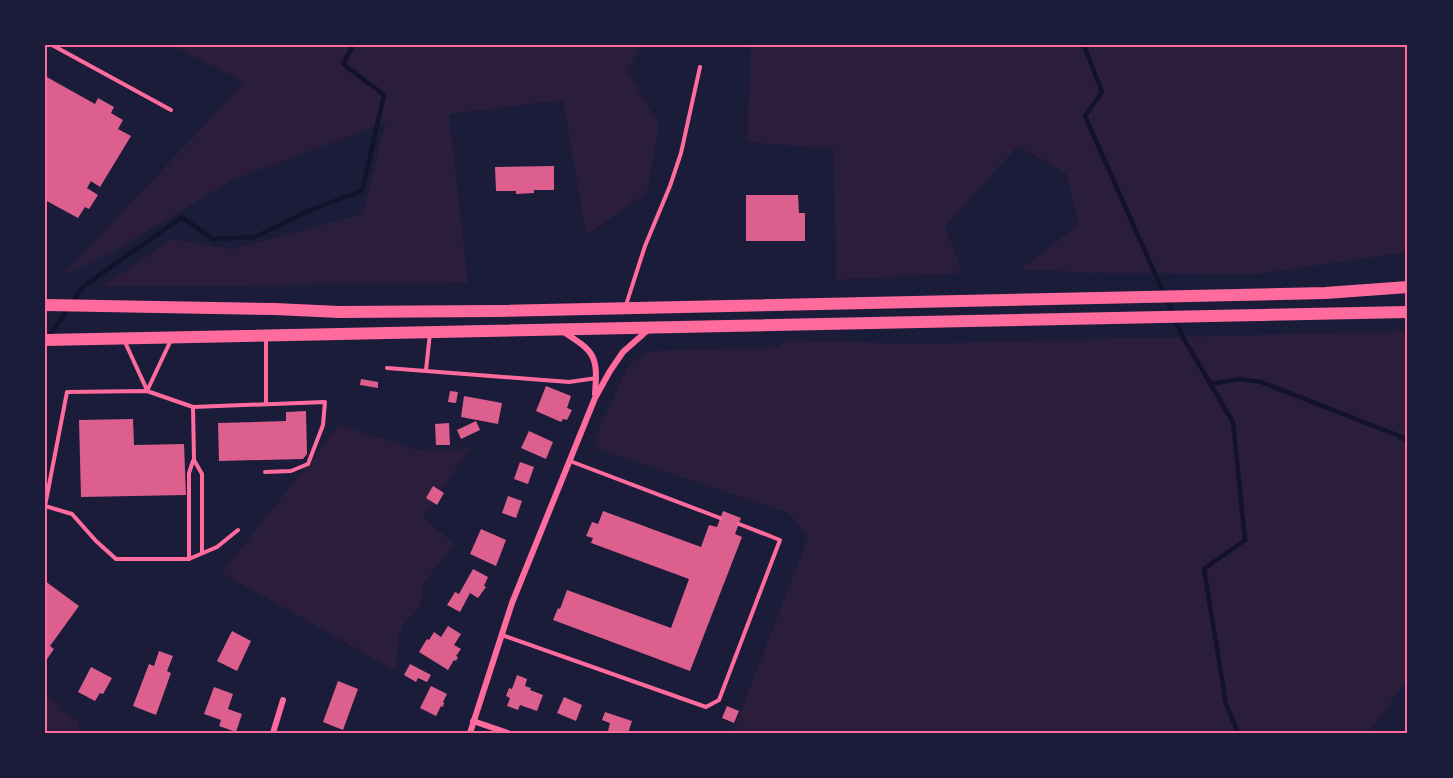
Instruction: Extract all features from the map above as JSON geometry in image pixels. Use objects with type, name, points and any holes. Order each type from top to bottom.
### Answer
[{"type":"main road","points":[[51,305],[339,312],[495,312],[1325,293],[1408,287]]},
{"type":"main road","points":[[51,340],[1408,312]]},
{"type":"street","points":[[470,733],[512,603],[595,398],[623,352],[649,328]]},
{"type":"street","points":[[560,330],[593,354],[597,369],[595,398]]},
{"type":"street","points":[[273,733],[283,700]]},
{"type":"street","points":[[473,721],[508,733]]},
{"type":"lane","points":[[52,45],[171,110]]},
{"type":"lane","points":[[625,309],[645,246],[681,153],[700,67]]},
{"type":"lane","points":[[426,370],[430,332]]},
{"type":"lane","points":[[266,337],[266,404]]},
{"type":"lane","points":[[147,391],[172,338]]},
{"type":"lane","points":[[124,339],[147,391]]},
{"type":"lane","points":[[387,368],[569,382],[597,378]]},
{"type":"lane","points":[[238,530],[218,547],[189,559],[116,559],[72,514],[45,506],[67,392],[147,391],[193,407],[325,402],[323,425],[308,464],[291,471],[265,472]]},
{"type":"lane","points":[[189,559],[189,473],[194,460],[193,407]]},
{"type":"lane","points":[[194,460],[202,474],[202,553]]},
{"type":"lane","points":[[570,461],[720,518]]},
{"type":"lane","points":[[501,635],[706,707],[719,700],[780,540],[739,524]]},
{"type":"shaded area","points":[[172,45],[641,45],[627,71],[659,124],[647,193],[586,235],[563,100],[449,114],[468,283],[101,287],[172,239],[233,249],[363,214],[385,123],[232,180],[113,252],[62,276],[245,82]]},
{"type":"shaded area","points":[[751,45],[1408,45],[1408,250],[1401,253],[1256,274],[1088,273],[1021,269],[1079,224],[1066,173],[1018,146],[945,226],[962,273],[836,280],[834,149],[747,142]]},
{"type":"shaded area","points":[[1408,331],[1408,679],[1368,733],[738,733],[733,731],[808,538],[789,513],[595,448],[597,443],[593,441],[628,368],[635,360],[651,351],[778,347],[784,340],[914,344]]},
{"type":"shaded area","points":[[339,425],[422,451],[455,451],[472,445],[423,518],[455,544],[421,586],[421,604],[405,623],[399,637],[396,671],[222,573]]},
{"type":"shaded area","points":[[45,696],[59,704],[61,710],[80,723],[77,733],[45,733]]},
{"type":"building","points":[[45,76],[95,104],[98,98],[114,107],[111,113],[123,120],[118,129],[131,136],[100,187],[91,181],[87,188],[98,195],[89,209],[85,207],[78,218],[45,200]]},
{"type":"building","points":[[554,166],[554,190],[534,190],[534,193],[516,194],[516,191],[496,191],[495,167]]},
{"type":"building","points":[[746,195],[798,195],[799,213],[805,213],[805,241],[746,241]]},
{"type":"building","points":[[361,379],[378,382],[378,388],[360,385]]},
{"type":"building","points":[[546,386],[571,396],[567,408],[572,410],[567,420],[563,419],[561,422],[536,411]]},
{"type":"building","points":[[450,391],[458,392],[456,403],[448,402]]},
{"type":"building","points":[[464,396],[502,403],[498,424],[461,417]]},
{"type":"building","points":[[306,411],[307,454],[303,459],[219,461],[218,423],[286,421],[286,412]]},
{"type":"building","points":[[133,419],[134,445],[184,444],[186,495],[81,497],[79,420]]},
{"type":"building","points":[[476,421],[480,430],[461,439],[457,430]]},
{"type":"building","points":[[449,423],[450,445],[436,445],[435,424]]},
{"type":"building","points":[[529,431],[553,442],[546,459],[521,448]]},
{"type":"building","points":[[520,462],[534,467],[528,484],[514,479]]},
{"type":"building","points":[[433,486],[444,493],[437,505],[426,498]]},
{"type":"building","points":[[508,496],[522,501],[516,518],[502,513]]},
{"type":"building","points":[[603,511],[701,547],[709,525],[717,527],[723,511],[741,518],[735,534],[742,537],[690,671],[553,620],[567,590],[671,628],[689,579],[591,543],[593,538],[586,536],[592,522],[598,524]]},
{"type":"building","points":[[481,529],[506,540],[496,566],[470,554]]},
{"type":"building","points":[[473,569],[488,577],[484,586],[486,587],[478,598],[470,593],[460,612],[447,605],[455,592],[459,594]]},
{"type":"building","points":[[45,581],[79,606],[50,646],[54,649],[45,662]]},
{"type":"building","points":[[448,626],[461,634],[454,645],[461,649],[456,656],[458,657],[456,661],[454,660],[448,670],[419,652],[434,632],[441,637]]},
{"type":"building","points":[[232,631],[251,641],[237,671],[217,661]]},
{"type":"building","points":[[159,651],[173,656],[167,671],[171,673],[156,715],[133,706],[149,664],[154,666]]},
{"type":"building","points":[[410,664],[431,675],[427,682],[418,678],[416,682],[404,675]]},
{"type":"building","points":[[91,667],[112,678],[103,694],[100,693],[95,701],[78,692]]},
{"type":"building","points":[[517,675],[527,679],[525,686],[531,688],[530,690],[543,695],[537,711],[520,705],[518,710],[507,706],[510,698],[506,696],[509,688],[512,689]]},
{"type":"building","points":[[338,681],[358,689],[343,730],[323,722]]},
{"type":"building","points":[[431,686],[447,694],[443,707],[441,706],[436,716],[420,708]]},
{"type":"building","points":[[214,687],[233,694],[228,709],[242,714],[236,732],[219,726],[221,720],[204,714]]},
{"type":"building","points":[[564,697],[582,705],[576,721],[557,713]]},
{"type":"building","points":[[727,706],[739,711],[734,723],[722,718]]},
{"type":"building","points":[[605,712],[632,721],[628,733],[608,731],[610,723],[602,720]]},
{"type":"waterway","points":[[48,338],[84,286],[182,217],[213,239],[255,237],[313,209],[362,191],[384,95],[343,64],[353,45]]},
{"type":"waterway","points":[[1084,45],[1102,92],[1085,116],[1184,339],[1233,422],[1245,540],[1204,569],[1226,704],[1238,733]]},
{"type":"waterway","points":[[1211,384],[1240,379],[1261,382],[1408,441]]}]
